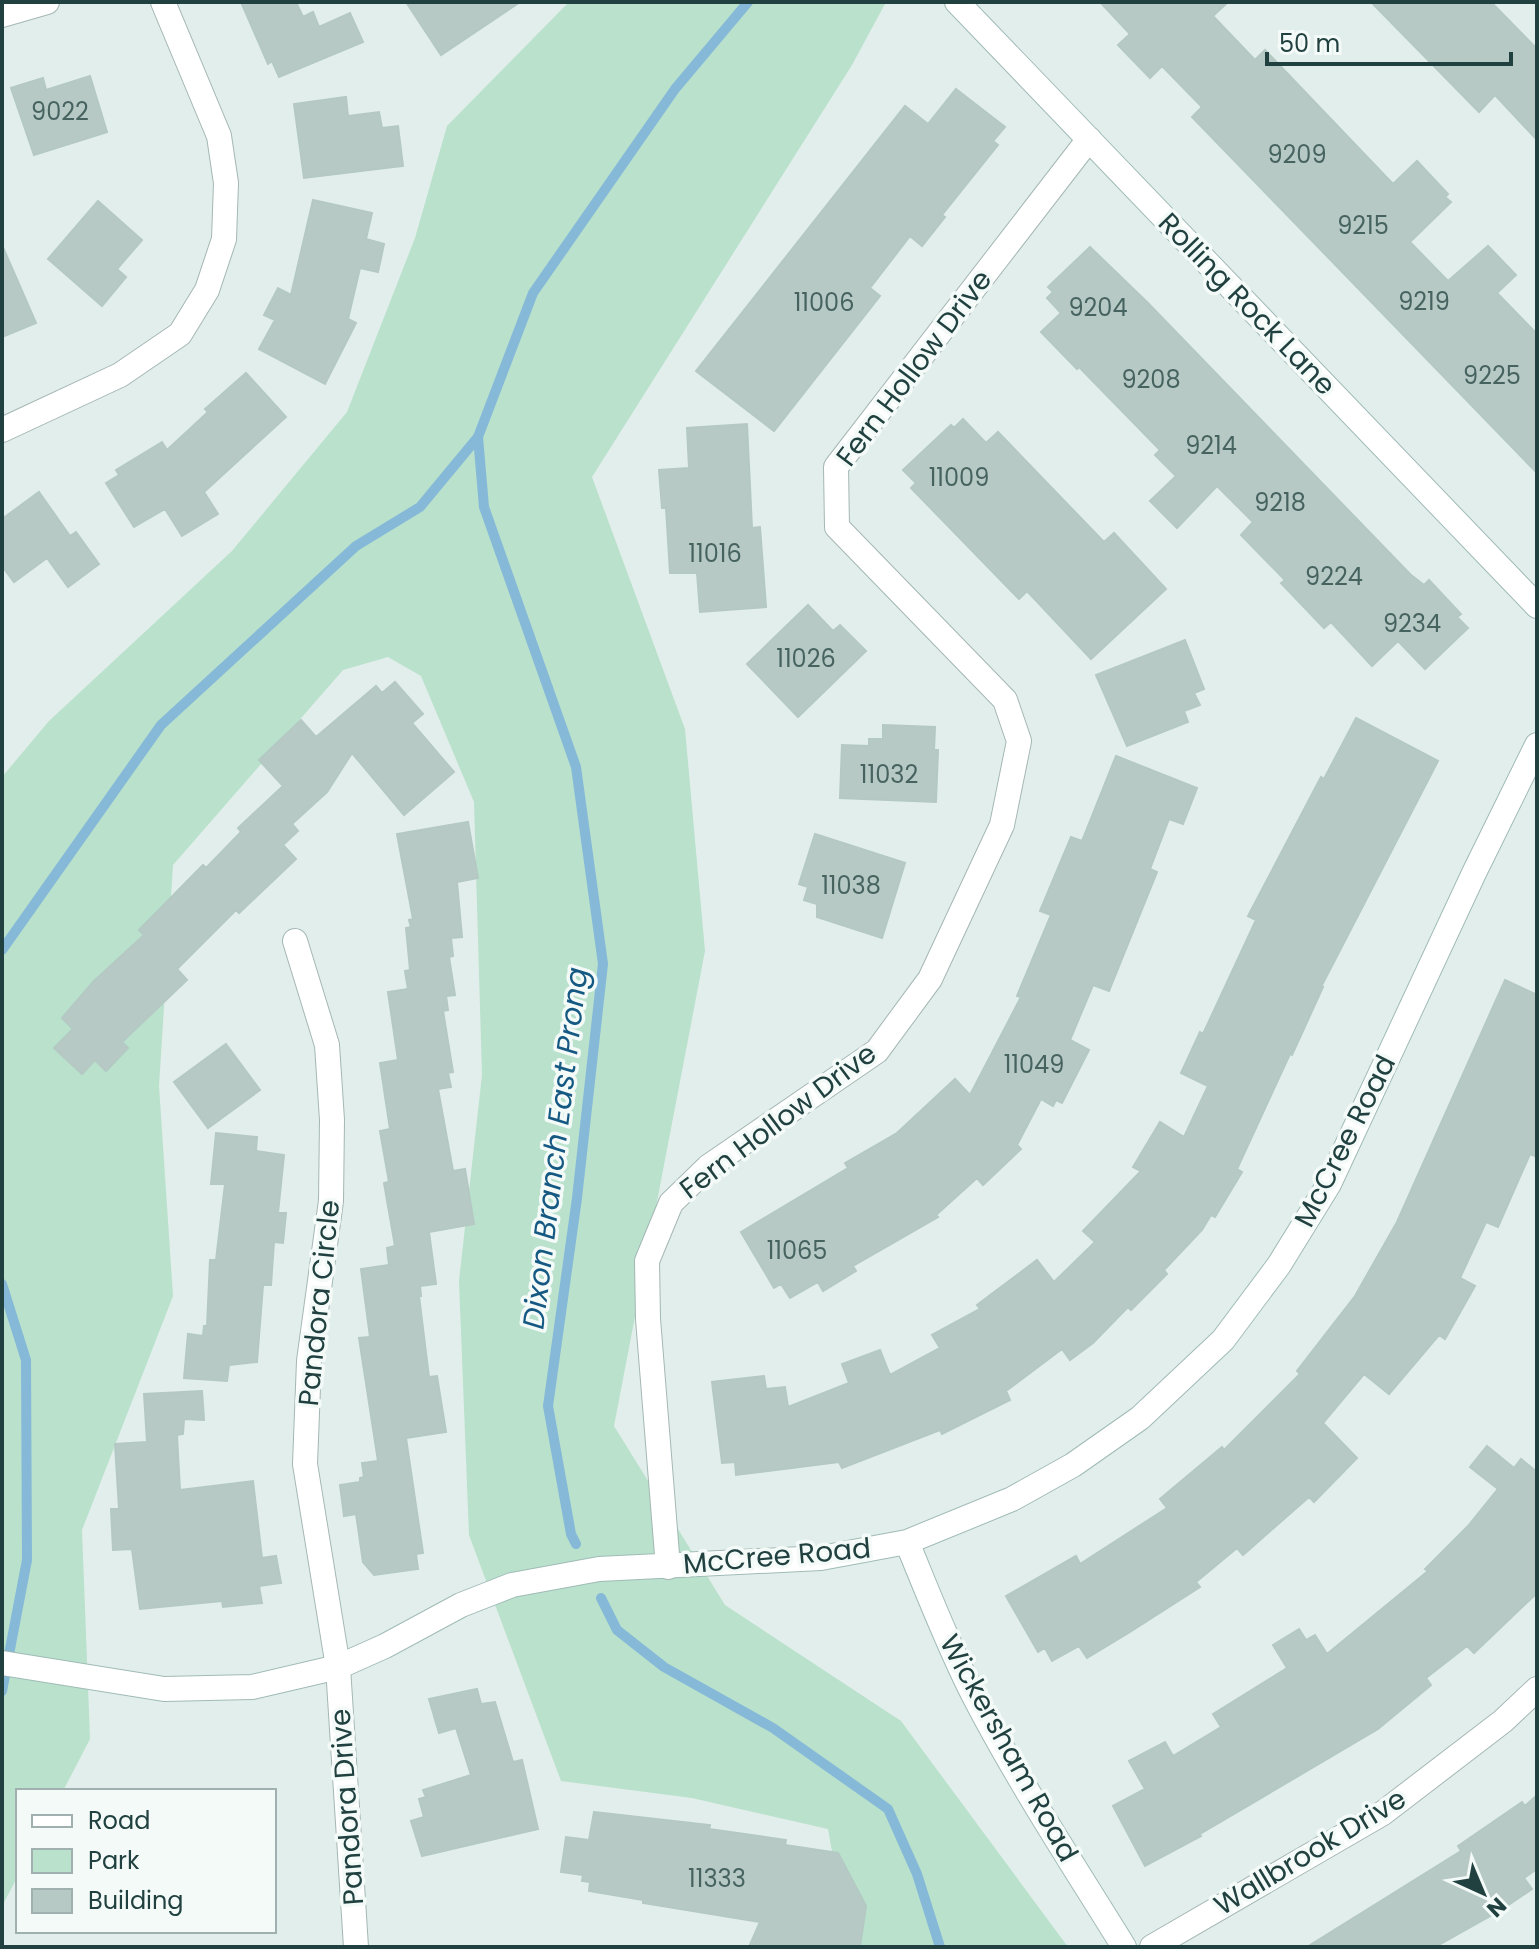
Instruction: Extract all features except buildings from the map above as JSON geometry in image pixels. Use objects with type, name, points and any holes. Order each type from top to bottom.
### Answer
[{"type":"street","points":[[2,15],[47,2]]},
{"type":"street","points":[[2,430],[120,375],[180,334],[207,290],[224,239],[226,183],[219,136],[163,2]]},
{"type":"street","name":"Rolling Rock Lane","points":[[957,2],[1537,606]]},
{"type":"street","name":"Fern Hollow Drive","points":[[668,1567],[648,1319],[647,1261],[671,1203],[708,1167],[877,1051],[930,979],[1002,825],[1019,741],[1005,700],[837,527],[836,467],[1089,139]]},
{"type":"street","name":"McCree Road","points":[[2,1663],[164,1689],[252,1687],[338,1667],[385,1646],[461,1605],[512,1585],[599,1569],[821,1558],[907,1542],[1012,1499],[1073,1465],[1140,1418],[1223,1340],[1279,1265],[1329,1184],[1537,745]]},
{"type":"street","name":"Pandora Circle","points":[[295,941],[327,1045],[332,1120],[331,1201],[309,1361],[305,1464],[338,1667]]},
{"type":"street","name":"Wickersham Road","points":[[907,1542],[955,1658],[988,1722],[1124,1947]]},
{"type":"street","name":"Pandora Drive","points":[[338,1667],[356,1947]]},
{"type":"street","name":"Wallbrook Drive","points":[[1152,1947],[1383,1813],[1503,1721],[1537,1689]]},
{"type":"green space","points":[[569,2],[886,2],[852,65],[592,477],[685,729],[705,951],[614,1426],[725,1605],[901,1721],[1068,1947],[849,1947],[828,1829],[692,1798],[561,1781],[469,1535],[459,1281],[482,1075],[474,802],[421,676],[388,657],[343,670],[173,865],[159,1086],[173,1296],[82,1530],[90,1739],[64,1789],[16,1789],[16,1880],[2,1906],[2,777],[49,721],[232,551],[347,412],[415,238],[447,126]]},
{"type":"waterway","name":"Dixon Branch East Prong","points":[[576,1544],[571,1534],[548,1406],[577,1198],[603,964],[576,767],[484,507],[478,437],[533,293],[675,89],[748,2]]},
{"type":"waterway","name":"Dixon Branch East Prong","points":[[2,950],[161,725],[356,546],[420,507],[478,437]]},
{"type":"waterway","name":"Dixon Branch East Prong","points":[[2,1284],[26,1360],[27,1560],[2,1691]]},
{"type":"waterway","name":"Dixon Branch East Prong","points":[[601,1598],[617,1630],[664,1667],[773,1728],[888,1809],[917,1874],[940,1947]]}]
